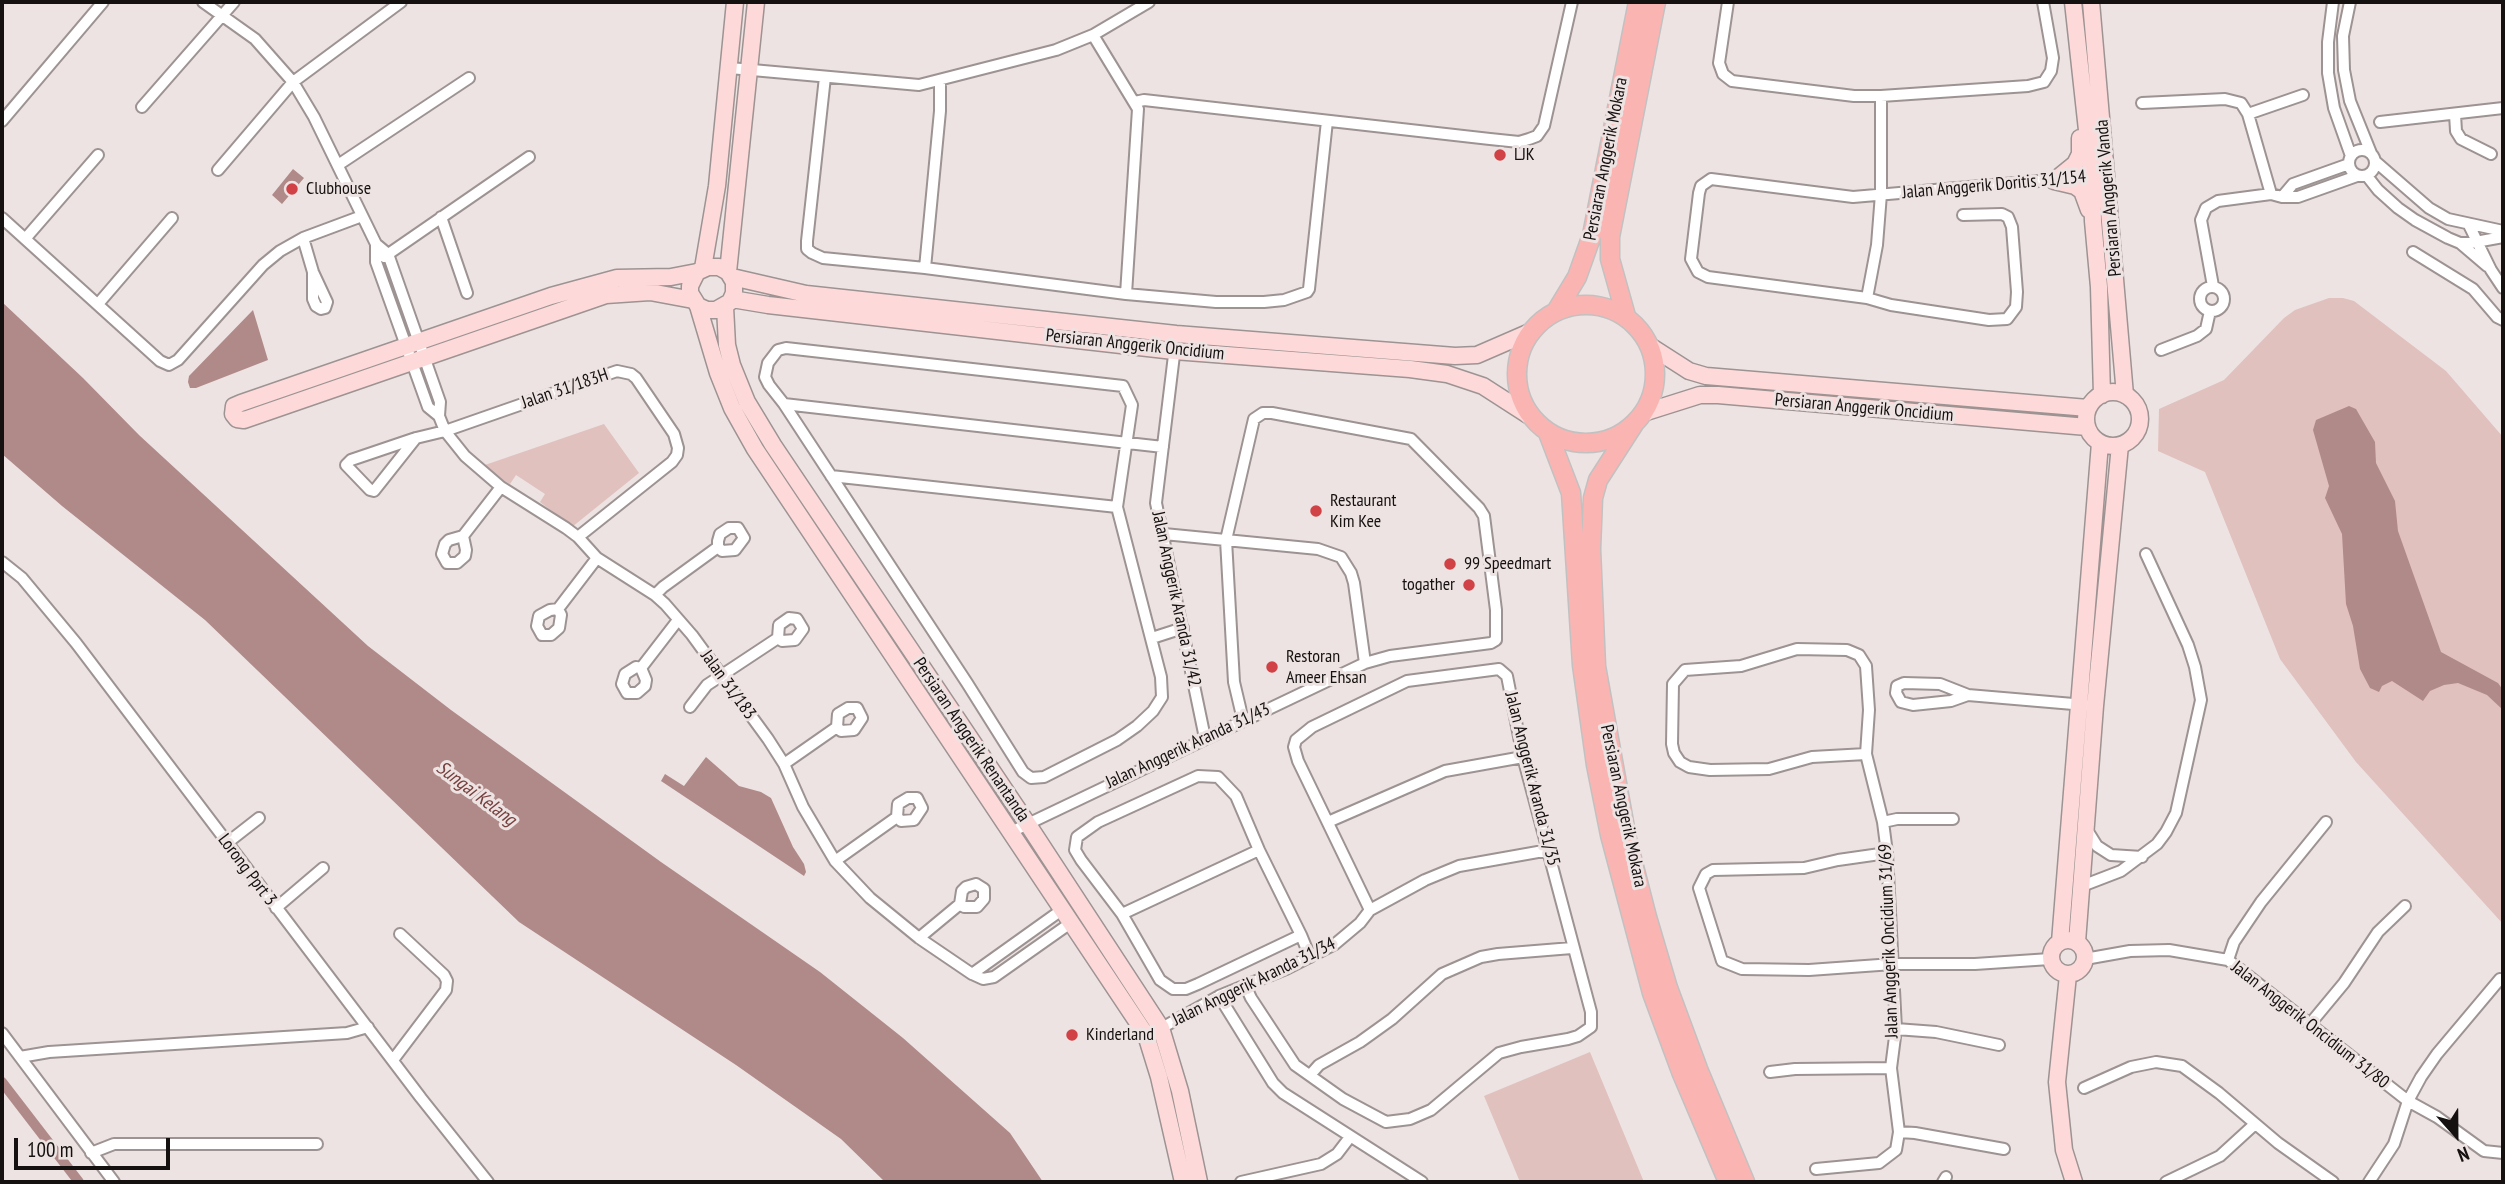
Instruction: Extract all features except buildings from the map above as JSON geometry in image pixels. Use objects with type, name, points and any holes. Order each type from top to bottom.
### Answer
[{"type":"main road","points":[[696,303],[690,285],[700,270],[717,186],[736,2]]},
{"type":"main road","points":[[730,275],[713,266],[671,277],[617,278],[551,296],[241,402],[234,406],[233,414],[237,419],[244,420],[606,295],[650,292],[696,303],[712,311],[729,303],[735,288],[730,275],[756,2]]},
{"type":"main road","name":"Persiaran Anggerik Mokara","points":[[1557,310],[1577,277],[1592,235],[1638,2]]},
{"type":"main road","name":"Persiaran Anggerik Mokara","points":[[1626,316],[1610,259],[1610,237],[1656,2]]},
{"type":"main road","name":"Persiaran Anggerik Vanda","points":[[2073,2],[2085,117],[2100,175],[2093,221],[2099,287],[2102,395]]},
{"type":"main road","name":"Persiaran Anggerik Vanda","points":[[2091,2],[2100,175],[2125,395]]},
{"type":"main road","points":[[2054,181],[2075,164],[2080,155],[2080,128],[2085,117]]},
{"type":"main road","points":[[2054,181],[2075,186],[2082,191],[2093,221]]},
{"type":"main road","name":"Persiaran Anggerik Oncidium","points":[[730,275],[806,294],[1176,334],[1455,356],[1477,355],[1530,332]]},
{"type":"main road","name":"Persiaran Anggerik Renantanda","points":[[696,303],[732,408],[755,449],[1146,1035],[1159,1077],[1183,1182]]},
{"type":"main road","name":"Persiaran Anggerik Oncidium","points":[[729,303],[768,305],[1174,351],[1447,374],[1483,386],[1528,415]]},
{"type":"main road","name":"Persiaran Anggerik Renantanda","points":[[729,303],[727,345],[747,402],[1161,1028],[1180,1091],[1199,1182]]},
{"type":"main road","points":[[1592,304],[1610,308],[1626,316],[1640,330],[1650,346],[1656,381],[1651,398],[1639,419],[1599,442],[1573,443],[1548,433],[1528,415],[1520,399],[1516,373],[1521,346],[1530,332],[1557,310],[1592,304]]},
{"type":"main road","name":"Persiaran Anggerik Oncidium","points":[[1650,346],[1689,371],[1706,376],[2088,408]]},
{"type":"main road","points":[[2110,392],[2125,395],[2138,408],[2139,426],[2128,442],[2109,446],[2100,443],[2087,427],[2088,408],[2102,395],[2110,392]]},
{"type":"main road","name":"Persiaran Anggerik Oncidium","points":[[1639,419],[1700,395],[1718,395],[2087,427]]},
{"type":"main road","name":"Persiaran Anggerik Mokara","points":[[1639,419],[1598,480],[1593,498],[1591,549],[1596,666],[1627,839],[1647,917],[1672,999],[1745,1182]]},
{"type":"main road","name":"Persiaran Anggerik Mokara","points":[[1548,433],[1571,492],[1582,666],[1609,835],[1652,993],[1682,1074],[1728,1182]]},
{"type":"main road","points":[[2068,942],[2082,886],[2086,829],[2088,706],[2100,443]]},
{"type":"main road","points":[[2068,942],[2088,706],[2120,445]]},
{"type":"main road","points":[[2068,942],[2082,947],[2085,959],[2077,972],[2068,975],[2056,970],[2050,959],[2053,949],[2068,942]]},
{"type":"main road","points":[[2068,975],[2057,1082],[2064,1150],[2074,1182]]},
{"type":"street","points":[[2,121],[103,2]]},
{"type":"street","points":[[203,2],[255,39],[293,82],[314,117],[376,244],[388,254],[412,343]]},
{"type":"street","points":[[142,107],[234,2]]},
{"type":"street","points":[[218,170],[293,82],[401,2]]},
{"type":"street","points":[[730,68],[919,85],[1056,50],[1093,35],[1149,2]]},
{"type":"street","points":[[1135,102],[1143,100],[1519,142],[1537,136],[1544,126],[1572,2]]},
{"type":"street","points":[[1728,2],[1719,59],[1723,74],[1732,81],[1854,96],[2028,86],[2044,82],[2051,71],[2053,58],[2044,3]]},
{"type":"street","points":[[2333,2],[2328,42],[2328,73],[2334,108],[2350,160],[2350,170],[2362,176],[2415,220],[2460,243],[2491,270]]},
{"type":"street","points":[[2213,286],[2202,291],[2199,297],[2204,309],[2210,311],[2216,310],[2223,303],[2222,292],[2213,286],[2201,220],[2206,208],[2218,201],[2298,197],[2362,176],[2375,169],[2350,101],[2344,70],[2343,36],[2350,2]]},
{"type":"street","points":[[1093,35],[1135,102],[1138,117],[1126,294]]},
{"type":"street","points":[[825,77],[807,248],[823,258],[1216,302],[1284,300],[1309,289],[1327,121]]},
{"type":"street","points":[[338,165],[469,78]]},
{"type":"street","points":[[925,268],[940,111],[940,80]]},
{"type":"street","points":[[2248,114],[2303,95]]},
{"type":"street","points":[[1881,96],[1881,194],[1877,245],[1867,298],[1891,305],[1989,320],[2007,318],[2012,314],[2016,307],[2017,292],[2008,217],[2002,214],[1963,215]]},
{"type":"street","points":[[2142,103],[2234,99],[2241,103],[2248,114],[2277,196]]},
{"type":"street","points":[[2380,122],[2503,108]]},
{"type":"street","points":[[2455,114],[2456,131],[2460,139],[2491,154]]},
{"type":"street","points":[[2277,196],[2293,184],[2350,160],[2360,150],[2373,158],[2429,208],[2448,219],[2503,230]]},
{"type":"street","points":[[25,239],[98,155]]},
{"type":"street","points":[[376,262],[529,157]]},
{"type":"street","name":"Jalan Anggerik Doritis 31/154","points":[[1867,298],[1703,275],[1694,268],[1691,259],[1700,186],[1715,178],[1853,197],[2100,175]]},
{"type":"street","points":[[2,218],[160,361],[169,365],[174,363],[263,265],[303,238],[362,216]]},
{"type":"street","points":[[441,217],[467,293]]},
{"type":"street","points":[[97,304],[172,218]]},
{"type":"street","points":[[2469,225],[2503,288]]},
{"type":"street","points":[[2460,243],[2503,237]]},
{"type":"street","points":[[303,238],[313,272]]},
{"type":"street","points":[[376,244],[376,262],[418,359],[435,388],[440,402],[439,416]]},
{"type":"street","points":[[2413,253],[2473,289],[2497,317],[2503,320]]},
{"type":"street","points":[[2161,350],[2197,336],[2206,329],[2210,311]]},
{"type":"street","name":"Jalan Anggerik Aranda 31/42","points":[[1176,334],[1156,503],[1205,738]]},
{"type":"street","points":[[794,348],[1123,386],[1132,405],[1116,507],[1161,677],[1162,697],[1153,711],[1138,726],[1117,740],[1044,777],[1031,778],[1023,772],[784,404],[769,385],[765,370],[778,349],[794,348]]},
{"type":"street","points":[[418,359],[428,407],[439,416]]},
{"type":"street","name":"Jalan 31/183H","points":[[445,431],[617,371],[625,371],[636,378],[674,434],[677,455],[672,462],[578,537]]},
{"type":"street","points":[[423,393],[435,388]]},
{"type":"street","points":[[784,404],[1163,447]]},
{"type":"street","name":"Jalan Anggerik Aranda 31/43","points":[[1011,832],[1365,663],[1390,656],[1491,643],[1496,640],[1498,634],[1484,516],[1411,439],[1272,413],[1258,415],[1254,419],[1226,540]]},
{"type":"street","name":"Jalan 31/183","points":[[439,416],[445,431],[465,456],[501,487],[578,537],[597,558],[655,595],[721,676],[784,764],[803,807],[835,861],[870,898],[919,938],[972,974]]},
{"type":"street","points":[[416,439],[374,491],[346,465],[351,460],[416,439],[445,431]]},
{"type":"street","points":[[831,476],[1116,507]]},
{"type":"street","points":[[463,536],[501,487]]},
{"type":"street","points":[[1164,534],[1318,549],[1340,557],[1352,573],[1365,663]]},
{"type":"street","points":[[1226,540],[1234,682],[1243,720]]},
{"type":"street","points":[[655,595],[718,547]]},
{"type":"street","points":[[2082,886],[2122,871],[2157,845],[2166,832],[2176,813],[2201,700],[2188,645],[2146,554]]},
{"type":"street","points":[[558,609],[597,558]]},
{"type":"street","name":"Lorong Pprt 3","points":[[2,562],[22,578],[76,643],[488,1182]]},
{"type":"street","points":[[641,668],[678,620]]},
{"type":"street","points":[[1152,638],[1183,628]]},
{"type":"street","points":[[690,707],[707,685],[778,638]]},
{"type":"street","name":"Jalan Anggerik Oncidium 31/69","points":[[1866,754],[1811,757],[1769,769],[1729,771],[1689,766],[1680,762],[1672,744],[1672,684],[1685,670],[1741,666],[1797,649],[1847,650],[1858,656],[1866,666],[1869,710],[1866,754],[1883,822],[1887,853],[1896,1029],[1891,1068],[1899,1132]]},
{"type":"street","name":"Jalan Anggerik Aranda 31/35","points":[[1311,1074],[1328,1089],[1372,1116],[1386,1122],[1397,1122],[1431,1110],[1499,1054],[1578,1036],[1591,1027],[1592,1021],[1524,757],[1507,676],[1499,669],[1407,681],[1312,727],[1296,740],[1294,747],[1298,761],[1370,910]]},
{"type":"street","points":[[1968,695],[1951,701],[1913,705],[1901,702],[1896,693],[1897,686],[1912,682],[1940,684],[1968,695],[2088,706]]},
{"type":"street","points":[[784,764],[837,727]]},
{"type":"street","points":[[1328,822],[1445,771],[1524,757]]},
{"type":"street","points":[[1301,934],[1198,984],[1178,990],[1160,980],[1122,914],[1075,850],[1077,837],[1098,821],[1198,776],[1218,777],[1226,782],[1237,796],[1259,850],[1301,934],[1310,957]]},
{"type":"street","points":[[835,861],[897,817]]},
{"type":"street","points":[[227,843],[259,818]]},
{"type":"street","points":[[1883,822],[1897,819],[1954,820]]},
{"type":"street","points":[[2228,960],[2234,942],[2261,902],[2326,822]]},
{"type":"street","points":[[2086,829],[2096,846],[2111,855],[2142,857]]},
{"type":"street","name":"Jalan Anggerik Aranda 31/34","points":[[1146,1035],[1219,996],[1310,957],[1341,939],[1360,923],[1370,910],[1425,880],[1460,866],[1549,849]]},
{"type":"street","points":[[1122,914],[1259,850]]},
{"type":"street","points":[[1887,853],[1804,868],[1713,870],[1706,874],[1699,888],[1722,961],[1742,969],[1810,970],[1893,964],[1975,964],[2050,959]]},
{"type":"street","points":[[276,908],[323,868]]},
{"type":"street","points":[[919,938],[960,904]]},
{"type":"street","points":[[2310,1024],[2344,983],[2378,932],[2405,906]]},
{"type":"street","points":[[972,974],[1030,932],[1067,916]]},
{"type":"street","points":[[972,974],[989,979],[1040,945],[1067,916]]},
{"type":"street","points":[[1030,932],[1040,945]]},
{"type":"street","points":[[393,1060],[446,990],[447,981],[444,975],[400,934]]},
{"type":"street","points":[[1245,985],[1295,1065],[1311,1074],[1319,1065],[1384,1026],[1442,974],[1450,970],[1481,957],[1572,948]]},
{"type":"street","name":"Jalan Anggerik Oncidium 31/80","points":[[2085,959],[2130,951],[2169,950],[2228,960],[2408,1101],[2437,1117],[2484,1151],[2503,1153]]},
{"type":"street","points":[[2369,1182],[2394,1144],[2408,1101],[2437,1054],[2500,979]]},
{"type":"street","points":[[1219,996],[1273,1083],[1303,1107],[1422,1182]]},
{"type":"street","points":[[20,1057],[49,1052],[347,1033],[368,1027]]},
{"type":"street","points":[[1896,1029],[1936,1032],[1999,1045]]},
{"type":"street","points":[[2,1033],[114,1182]]},
{"type":"street","points":[[2084,1088],[2131,1067],[2156,1062],[2182,1066],[2219,1093],[2255,1125],[2333,1182]]},
{"type":"street","points":[[1770,1072],[1795,1069],[1891,1068]]},
{"type":"street","points":[[2166,1182],[2220,1156],[2255,1125]]},
{"type":"street","points":[[1816,1169],[1879,1163],[1896,1150],[1899,1132],[2004,1149]]},
{"type":"street","points":[[1241,1182],[1321,1164],[1337,1153],[1350,1136]]},
{"type":"street","points":[[91,1153],[114,1144],[317,1144]]},
{"type":"shaded area","points":[[2329,298],[2354,301],[2446,371],[2503,437],[2503,924],[2356,762],[2280,659],[2205,472],[2158,451],[2159,409],[2224,380],[2284,318],[2295,310]]},
{"type":"shaded area","points":[[604,424],[639,473],[572,527],[540,502],[545,494],[516,475],[510,484],[494,475],[485,465]]},
{"type":"shaded area","points":[[1590,1052],[1644,1182],[1520,1182],[1484,1096]]},
{"type":"water","points":[[293,169],[304,178],[282,204],[272,195]]},
{"type":"water","name":"Sungai Kelang","points":[[2,302],[139,435],[368,646],[451,710],[661,862],[820,972],[903,1038],[1010,1133],[1043,1182],[885,1182],[841,1139],[736,1065],[519,922],[205,620],[62,506],[2,454]]},
{"type":"water","points":[[253,310],[268,360],[190,388],[189,376]]},
{"type":"water","points":[[2349,406],[2356,409],[2375,442],[2376,463],[2395,501],[2398,531],[2441,652],[2498,683],[2503,690],[2503,710],[2487,695],[2458,683],[2430,691],[2423,701],[2392,681],[2382,686],[2379,692],[2370,688],[2360,669],[2353,626],[2346,604],[2342,534],[2325,498],[2329,486],[2313,430],[2316,420]]},
{"type":"water","points":[[706,757],[739,786],[761,792],[771,798],[793,847],[804,864],[804,876],[661,781],[665,774],[684,786]]},
{"type":"waterway","points":[[2,1082],[79,1182]]},
{"type":"place","name":"LJK","points":[[1500,155]]},
{"type":"place","name":"Clubhouse","points":[[292,189]]},
{"type":"place","name":"Restaurant Kim Kee","points":[[1316,511]]},
{"type":"place","name":"99 Speedmart","points":[[1450,564]]},
{"type":"place","name":"togather","points":[[1469,585]]},
{"type":"place","name":"Restoran Ameer Ehsan","points":[[1272,667]]},
{"type":"place","name":"Kinderland","points":[[1072,1035]]}]
